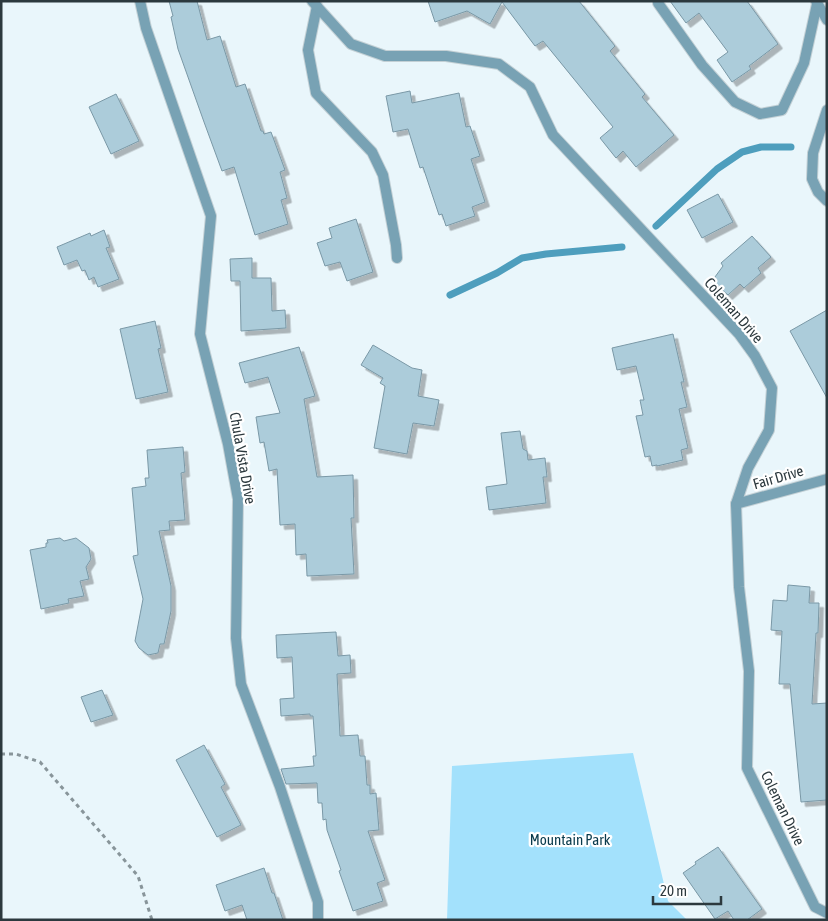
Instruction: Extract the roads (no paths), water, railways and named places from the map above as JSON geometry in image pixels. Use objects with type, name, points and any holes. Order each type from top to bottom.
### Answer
[{"type":"street","name":"Chula Vista Drive","points":[[140,1],[146,28],[211,216],[200,334],[228,444],[238,499],[236,638],[241,684],[280,787],[318,902],[318,920]]},
{"type":"street","points":[[658,2],[702,65],[735,102],[760,114],[782,110],[804,63],[816,2]]},
{"type":"street","points":[[816,2],[827,20]]},
{"type":"street","points":[[314,4],[308,50],[316,93],[372,152],[383,175],[397,258]]},
{"type":"street","name":"Coleman Drive","points":[[314,4],[352,44],[385,56],[446,56],[499,64],[530,87],[553,135],[738,334],[755,356],[772,388],[770,430],[748,468],[736,504],[739,587],[749,671],[747,768],[816,907],[827,913]]},
{"type":"street","points":[[827,110],[813,153],[812,179],[818,192],[827,201]]},
{"type":"street","name":"Fair Drive","points":[[736,504],[827,479]]},
{"type":"waterway","points":[[656,226],[717,169],[742,152],[761,147],[791,147]]},
{"type":"waterway","points":[[450,295],[497,273],[522,258],[622,247]]},
{"type":"park label","name":"Mountain Park","points":[[570,839]]}]
